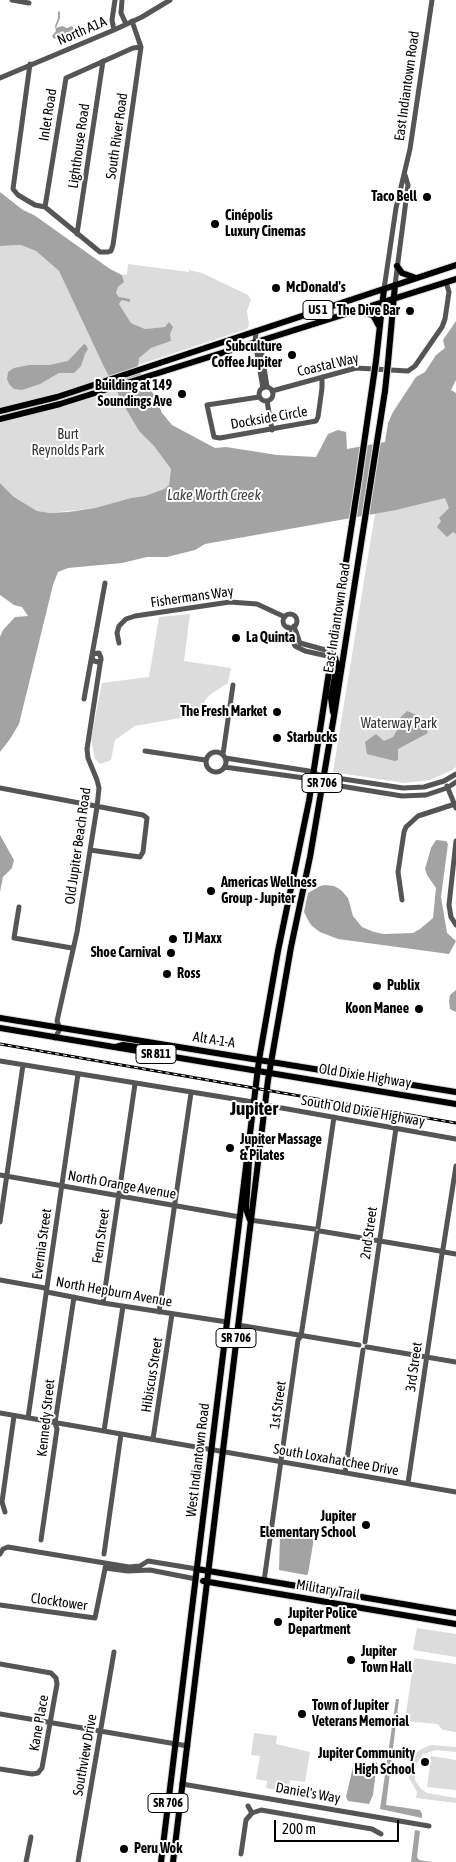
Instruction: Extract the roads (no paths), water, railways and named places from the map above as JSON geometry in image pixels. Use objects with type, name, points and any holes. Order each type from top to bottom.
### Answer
[{"type":"main road","name":"US 1","points":[[0,411],[43,401],[144,369],[456,265]]},
{"type":"main road","points":[[396,266],[402,273],[416,278]]},
{"type":"main road","name":"US 1","points":[[0,419],[38,411],[456,279]]},
{"type":"main road","name":"East Indiantown Road","points":[[271,1062],[291,947],[310,857],[350,619],[388,363],[396,285]]},
{"type":"main road","name":"East Indiantown Road","points":[[258,1060],[279,944],[302,840],[333,655],[376,361],[384,289]]},
{"type":"main road","points":[[355,311],[373,315],[380,327]]},
{"type":"main road","points":[[333,655],[337,664],[331,698],[334,716]]},
{"type":"main road","points":[[279,944],[291,947]]},
{"type":"main road","name":"Alt A-1-A","points":[[0,1018],[424,1087]]},
{"type":"main road","name":"Alt A-1-A","points":[[0,1028],[269,1073]]},
{"type":"main road","points":[[114,1048],[124,1045],[150,1049],[166,1046]]},
{"type":"main road","name":"West Indiantown Road","points":[[161,1862],[258,1060]]},
{"type":"main road","name":"West Indiantown Road","points":[[173,1862],[250,1220],[271,1062]]},
{"type":"main road","name":"Old Dixie Highway","points":[[269,1073],[456,1104]]},
{"type":"main road","points":[[424,1087],[439,1101]]},
{"type":"main road","name":"Old Dixie Highway","points":[[424,1087],[456,1092]]},
{"type":"main road","points":[[247,1155],[250,1162],[250,1171],[246,1209],[250,1220]]},
{"type":"main road","points":[[240,1217],[246,1229],[240,1286],[242,1295]]},
{"type":"main road","name":"Military Trail","points":[[197,1569],[456,1614]]},
{"type":"main road","name":"Military Trail","points":[[196,1578],[206,1582],[456,1624]]},
{"type":"street","points":[[12,0],[28,3]]},
{"type":"street","points":[[114,30],[112,20],[115,0]]},
{"type":"street","points":[[122,0],[121,13],[126,24]]},
{"type":"street","name":"North A1A","points":[[0,78],[114,30],[170,0]]},
{"type":"street","name":"East Indiantown Road","points":[[384,289],[400,183],[405,174],[432,0]]},
{"type":"street","name":"South River Road","points":[[78,234],[100,252],[108,252],[113,245],[142,47],[132,21]]},
{"type":"street","name":"Inlet Road","points":[[45,206],[64,81],[68,76],[133,48],[142,47]]},
{"type":"street","name":"Lighthouse Road","points":[[78,234],[103,61]]},
{"type":"street","points":[[30,64],[13,189],[18,195],[35,205],[45,206],[78,234]]},
{"type":"street","name":"East Indiantown Road","points":[[396,285],[396,266],[408,185],[405,174]]},
{"type":"street","name":"Coastal Way","points":[[267,389],[356,368],[368,367],[400,372],[408,371],[415,366],[442,327],[449,292],[446,282]]},
{"type":"street","points":[[256,331],[267,389],[272,397],[267,401]]},
{"type":"street","name":"Dockside Circle","points":[[259,396],[207,405],[212,434],[216,438],[316,421],[322,377]]},
{"type":"street","points":[[267,389],[260,391],[259,396],[262,400],[267,401]]},
{"type":"street","points":[[267,401],[272,430]]},
{"type":"street","points":[[84,699],[105,583]]},
{"type":"street","name":"Fishermans Way","points":[[119,643],[117,632],[119,626],[126,619],[230,602],[244,602],[257,604],[285,617],[289,614],[295,616],[297,623],[294,626],[300,643],[333,655]]},
{"type":"street","points":[[285,617],[284,623],[288,627],[295,646],[305,652],[333,655]]},
{"type":"street","points":[[288,627],[294,626]]},
{"type":"street","name":"Old Jupiter Beach Road","points":[[60,1029],[57,1021],[77,932],[99,788],[98,780],[88,758],[87,748],[102,656],[99,653],[94,653],[92,657]]},
{"type":"street","points":[[224,767],[233,684]]},
{"type":"street","points":[[145,751],[206,760]]},
{"type":"street","points":[[312,776],[224,767],[219,771],[213,771],[207,767],[206,760],[211,752],[218,752],[224,756],[402,796],[426,794],[447,788],[456,782]]},
{"type":"street","points":[[322,779],[403,788],[424,787],[444,781],[456,774]]},
{"type":"street","points":[[402,900],[398,872],[402,838],[406,827],[418,816],[455,806],[444,781]]},
{"type":"street","points":[[0,788],[146,816],[148,818],[141,856],[137,858],[90,850]]},
{"type":"street","points":[[456,841],[449,905],[451,917],[456,925]]},
{"type":"street","points":[[19,907],[15,939],[72,948]]},
{"type":"street","points":[[54,1038],[60,1029]]},
{"type":"street","points":[[0,1061],[253,1102]]},
{"type":"street","points":[[0,1222],[23,1065]]},
{"type":"street","name":"Evernia Street","points":[[28,1418],[78,1074]]},
{"type":"street","name":"Fern Street","points":[[103,1303],[135,1084]]},
{"type":"street","points":[[159,1312],[191,1093]]},
{"type":"street","name":"South Old Dixie Highway","points":[[265,1105],[456,1139]]},
{"type":"street","name":"1st Street","points":[[264,1581],[298,1340],[302,1336],[334,1116]]},
{"type":"street","name":"2nd Street","points":[[345,1473],[396,1128]]},
{"type":"street","name":"3rd Street","points":[[408,1483],[456,1166]]},
{"type":"street","name":"North Orange Avenue","points":[[0,1175],[240,1217]]},
{"type":"street","points":[[250,1220],[456,1254]]},
{"type":"street","name":"North Hepburn Avenue","points":[[0,1280],[45,1288],[47,1292],[74,1298],[227,1322]]},
{"type":"street","name":"Kennedy Street","points":[[41,1540],[57,1429],[55,1422],[74,1298]]},
{"type":"street","points":[[104,1431],[123,1306]]},
{"type":"street","name":"Hibiscus Street","points":[[153,1439],[172,1314]]},
{"type":"street","points":[[238,1325],[456,1362]]},
{"type":"street","name":"South Loxahatchee Drive","points":[[0,1413],[456,1492]]},
{"type":"street","points":[[4,1512],[2,1502],[14,1416]]},
{"type":"street","points":[[104,1554],[121,1434]]},
{"type":"street","points":[[0,1554],[3,1549],[8,1547],[128,1571],[150,1570],[196,1578]]},
{"type":"street","points":[[105,1566],[140,1566],[148,1562],[197,1569]]},
{"type":"street","name":"Clocktower","points":[[0,1605],[95,1618],[105,1566]]},
{"type":"street","name":"Southview Drive","points":[[78,1862],[114,1652]]},
{"type":"street","name":"Kane Place","points":[[0,1664],[48,1672],[54,1675],[57,1684],[43,1765],[38,1773],[32,1774],[0,1768]]},
{"type":"street","points":[[0,1714],[188,1746]]},
{"type":"street","name":"Daniel's Way","points":[[182,1784],[429,1826]]},
{"type":"street","points":[[272,1812],[274,1799]]},
{"type":"street","points":[[248,1806],[252,1813]]},
{"type":"street","points":[[241,1854],[245,1823],[252,1813],[261,1810],[372,1829],[381,1834]]},
{"type":"street","points":[[26,1862],[31,1837]]},
{"type":"water","points":[[58,11],[60,12],[60,18],[56,28],[72,26],[74,29],[67,37],[62,36],[54,39],[52,36],[56,31],[55,26]]},
{"type":"water","name":"Lake Worth Creek","points":[[0,192],[23,210],[34,215],[110,269],[122,275],[124,282],[118,287],[116,293],[119,297],[130,299],[130,302],[122,300],[119,304],[131,323],[145,329],[165,327],[169,322],[173,327],[170,334],[171,341],[151,348],[139,358],[138,366],[162,413],[172,425],[215,448],[226,447],[277,455],[316,457],[328,434],[338,430],[346,432],[347,449],[385,442],[388,423],[393,412],[416,377],[425,372],[436,355],[445,348],[443,340],[456,321],[456,380],[451,390],[456,393],[456,534],[453,532],[447,537],[437,527],[441,521],[439,518],[449,508],[445,498],[396,510],[205,544],[195,550],[167,557],[147,557],[122,563],[68,568],[58,572],[53,585],[19,724],[0,752],[0,637],[3,630],[15,617],[28,616],[22,607],[14,605],[0,595],[0,483],[14,497],[37,511],[50,513],[68,512],[95,508],[145,496],[164,489],[169,485],[171,469],[154,446],[139,431],[126,409],[59,271],[36,251],[21,245],[0,246]]},
{"type":"water","points":[[84,344],[88,349],[81,366],[74,373],[59,373],[40,384],[22,390],[14,389],[9,384],[7,379],[8,372],[14,368],[29,365],[49,365],[68,361]]},
{"type":"water","points":[[407,711],[419,716],[428,733],[398,749],[398,760],[395,761],[367,754],[365,742],[376,734],[384,741],[393,737],[399,727],[400,718]]},
{"type":"water","points":[[0,835],[14,860],[12,868],[3,877],[0,892]]},
{"type":"water","points":[[436,840],[446,841],[448,844],[441,897],[447,933],[456,941],[449,954],[338,939],[320,932],[309,922],[304,912],[308,893],[325,885],[334,886],[341,890],[348,898],[353,916],[362,927],[384,934],[413,933],[420,929],[433,918],[436,888],[425,869],[431,848]]},
{"type":"water","points":[[456,990],[456,1012],[450,1009],[449,1001],[450,995]]},
{"type":"water","points":[[285,1531],[314,1538],[308,1574],[279,1570],[280,1537],[281,1533]]},
{"type":"water","points":[[396,1699],[399,1699],[386,1805],[420,1810],[422,1818],[380,1809]]},
{"type":"water","points":[[377,1762],[373,1795],[369,1804],[348,1801],[346,1797],[353,1767],[368,1766]]},
{"type":"water","points":[[415,1830],[420,1831],[417,1857],[419,1860],[432,1862],[411,1862]]},
{"type":"railway","points":[[0,1044],[456,1123]]},
{"type":"place","name":"Taco Bell","points":[[427,197]]},
{"type":"place","name":"Cinépolis Luxury Cinemas","points":[[215,224]]},
{"type":"place","name":"McDonald's","points":[[276,288]]},
{"type":"place","name":"The Dive Bar","points":[[410,311]]},
{"type":"place","name":"Subculture Coffee Jupiter","points":[[292,355]]},
{"type":"place","name":"Building at 149 Soundings Ave","points":[[182,394]]},
{"type":"place","name":"La Quinta","points":[[236,638]]},
{"type":"place","name":"The Fresh Market","points":[[277,712]]},
{"type":"place","name":"Starbucks","points":[[277,738]]},
{"type":"place","name":"Americas Wellness Group - Jupiter","points":[[211,891]]},
{"type":"place","name":"TJ Maxx","points":[[173,939]]},
{"type":"place","name":"Shoe Carnival","points":[[171,953]]},
{"type":"place","name":"Ross","points":[[167,974]]},
{"type":"place","name":"Publix","points":[[377,986]]},
{"type":"place","name":"Koon Manee","points":[[419,1009]]},
{"type":"place","name":"Jupiter Massage & Pilates","points":[[230,1148]]},
{"type":"place","name":"Jupiter Elementary School","points":[[366,1525]]},
{"type":"place","name":"Jupiter Police Department","points":[[278,1622]]},
{"type":"place","name":"Jupiter Town Hall","points":[[351,1660]]},
{"type":"place","name":"Town of Jupiter Veterans Memorial","points":[[302,1714]]},
{"type":"place","name":"Jupiter Community High School","points":[[425,1762]]},
{"type":"place","name":"Peru Wok","points":[[124,1849]]},
{"type":"district","name":"Jupiter","points":[[254,1109]]},
{"type":"park label","name":"Burt Reynolds Park","points":[[68,444]]},
{"type":"park label","name":"Waterway Park","points":[[399,724]]}]
